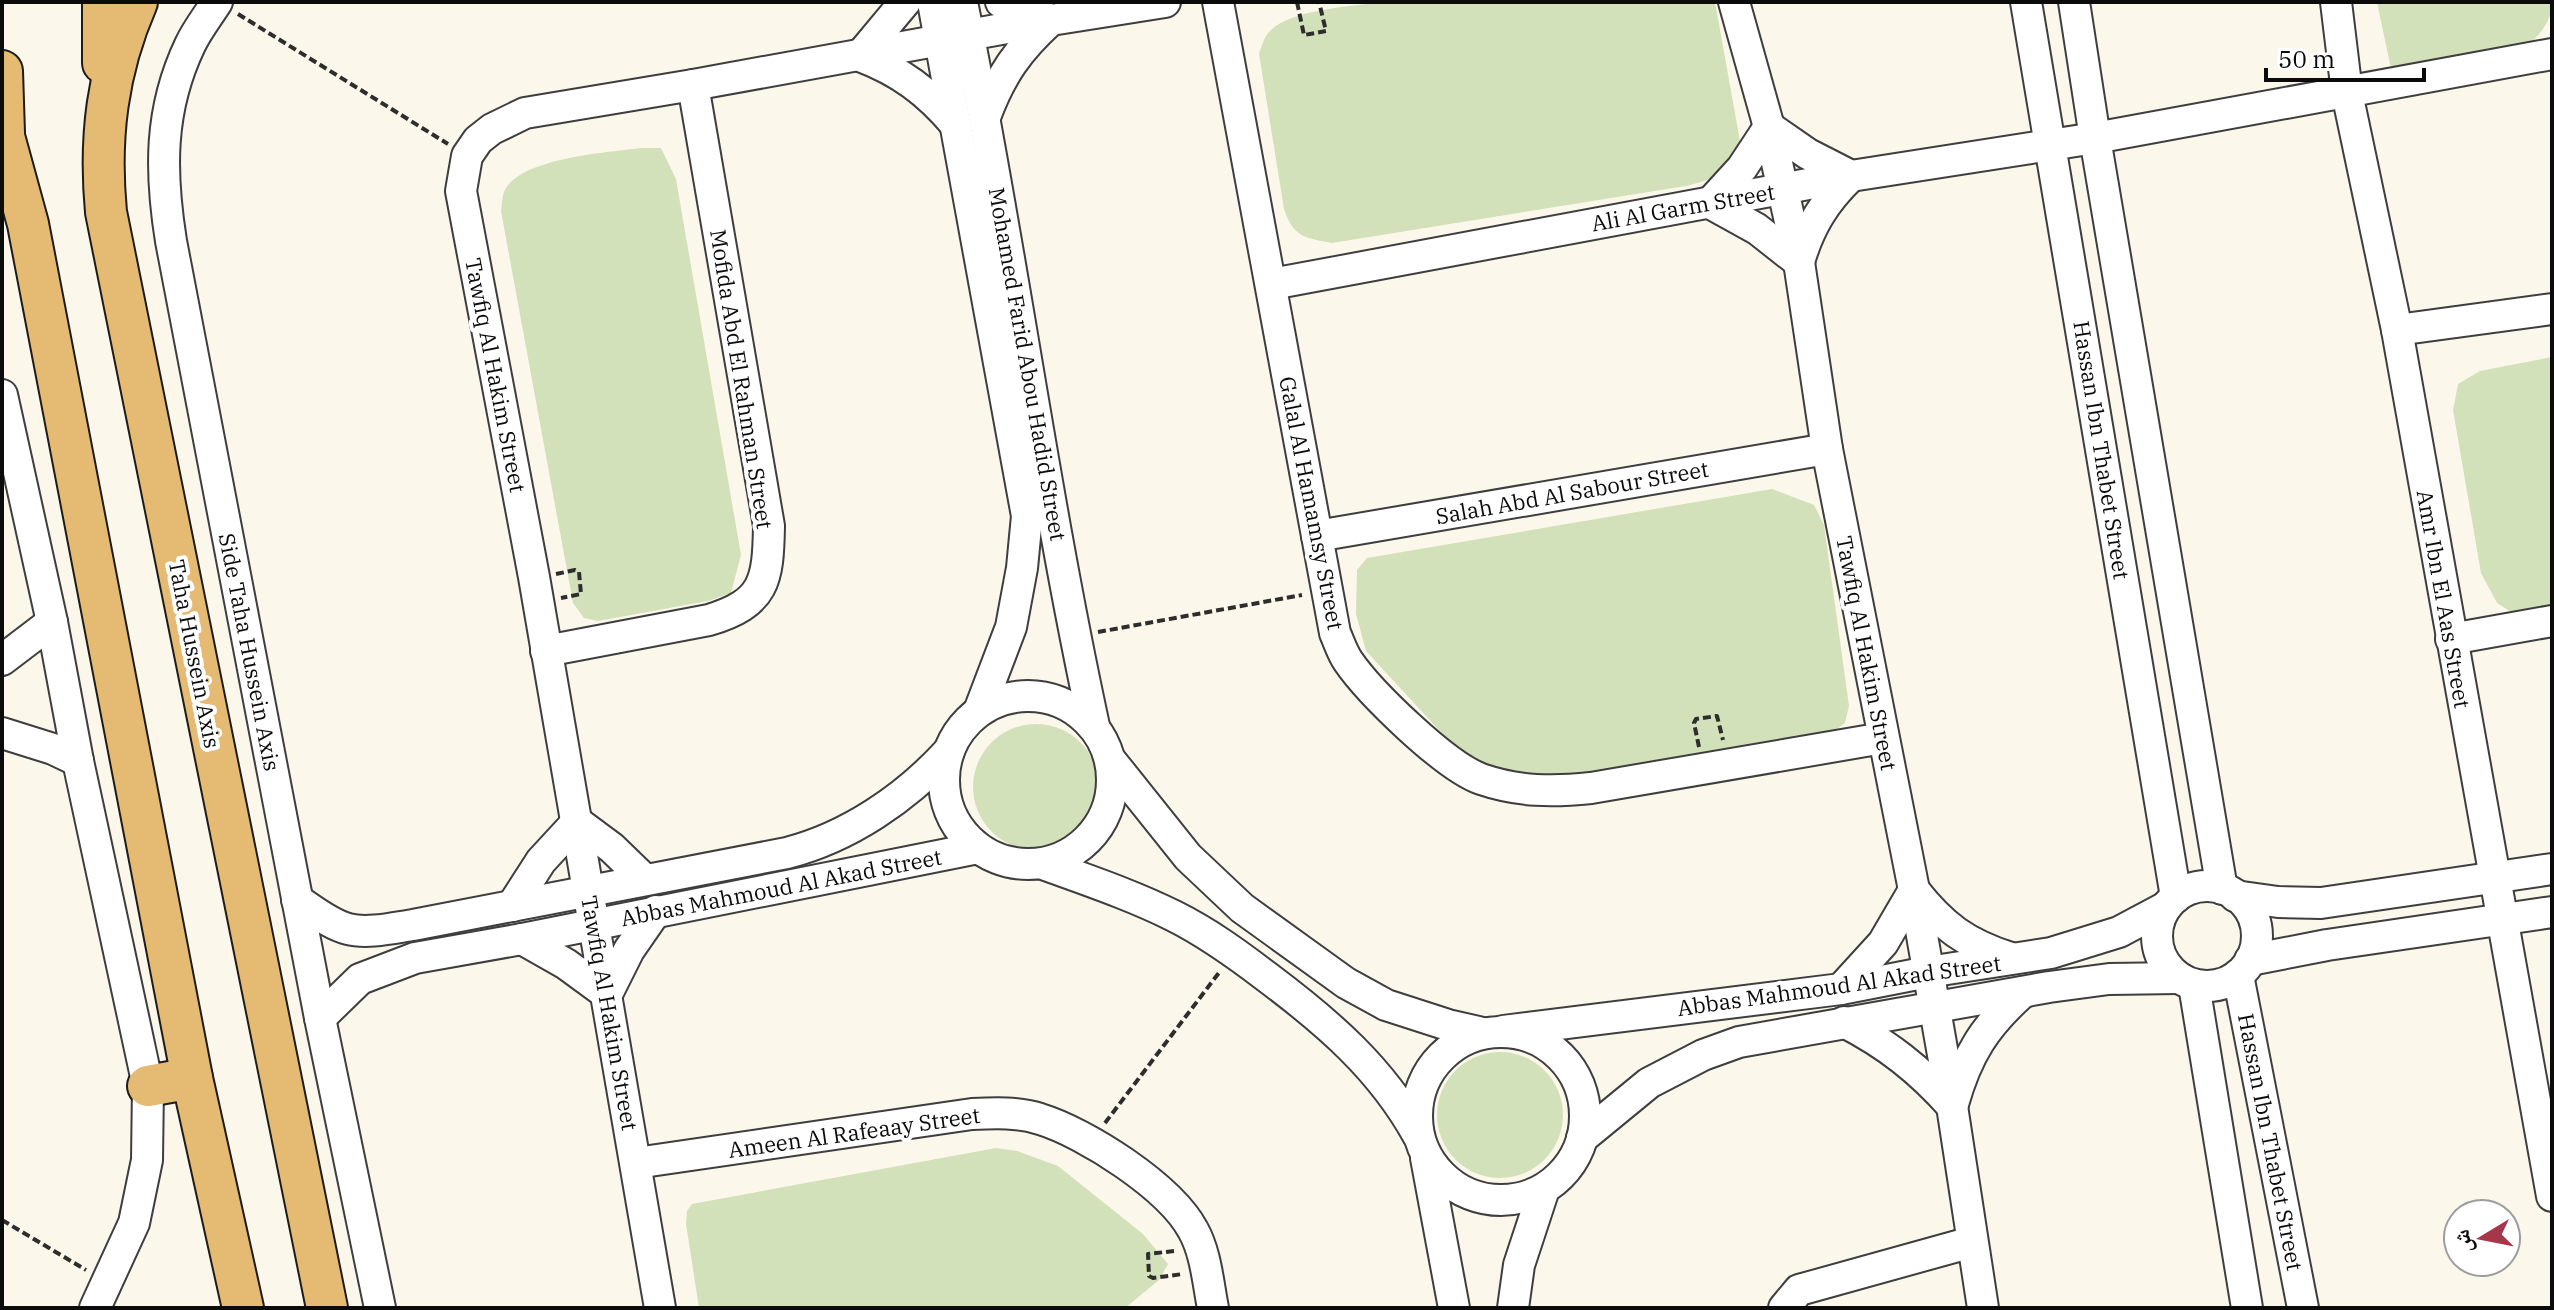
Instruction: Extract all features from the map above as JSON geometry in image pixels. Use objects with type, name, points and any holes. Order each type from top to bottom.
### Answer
[{"type":"main road","points":[[103,2],[103,127]]},
{"type":"main road","name":"Taha Hussein Axis","points":[[137,2],[120,43],[109,84],[103,127],[102,170],[106,212],[327,1308]]},
{"type":"main road","points":[[2,71],[3,131],[28,224],[192,1078],[243,1308]]},
{"type":"main road","points":[[148,1086],[192,1078]]},
{"type":"street","points":[[860,56],[905,2]]},
{"type":"street","name":"Mohamed Farid Abou Hadid Street","points":[[933,2],[1027,516],[1022,568],[1011,627],[979,711]]},
{"type":"street","name":"Mohamed Farid Abou Hadid Street","points":[[962,2],[985,117],[1075,637],[1094,726]]},
{"type":"street","points":[[1001,2],[1024,13],[1051,20]]},
{"type":"street","points":[[467,156],[478,140],[492,129],[525,113],[1165,2]]},
{"type":"street","name":"Galal Al Hamamsy Street","points":[[1218,2],[1335,633],[1345,657],[1365,684],[1428,744],[1478,778],[1514,788],[1547,792],[1591,788],[1883,738]]},
{"type":"street","name":"Tawfiq Al Hakim Street","points":[[1734,2],[1769,127],[1799,262],[1827,449],[1914,890],[1983,1308]]},
{"type":"street","name":"Hassan Ibn Thabet Street","points":[[2026,2],[2052,145],[2171,902]]},
{"type":"street","name":"Hassan Ibn Thabet Street","points":[[2074,2],[2095,138],[2229,892]]},
{"type":"street","name":"Amr Ibn El Aas Street","points":[[2336,2],[2347,93],[2397,330],[2494,877],[2549,1154],[2552,1196]]},
{"type":"street","name":"Side Taha Hussein Axis","points":[[224,6],[190,44],[173,91],[163,141],[163,191],[297,900],[380,1308]]},
{"type":"street","points":[[985,117],[1010,63],[1051,20]]},
{"type":"street","name":"Ali Al Garm Street","points":[[1272,284],[1851,176],[2095,138],[2347,93],[2548,48]]},
{"type":"street","points":[[860,56],[888,67],[913,82],[955,124]]},
{"type":"street","name":"Mofida Abd El Rahman Street","points":[[546,651],[709,620],[735,612],[756,597],[763,579],[769,526],[693,85]]},
{"type":"street","points":[[1769,127],[1808,154],[1851,176],[1818,214],[1806,237],[1799,262],[1757,229],[1710,203],[1742,168],[1769,127]]},
{"type":"street","name":"Tawfiq Al Hakim Street","points":[[467,156],[461,191],[577,822],[660,1308]]},
{"type":"street","points":[[2397,330],[2552,309]]},
{"type":"street","points":[[2,395],[148,1086],[147,1160],[134,1223],[100,1295],[84,1308]]},
{"type":"street","name":"Salah Abd Al Sabour Street","points":[[1317,536],[1827,449]]},
{"type":"street","points":[[2451,639],[2552,621]]},
{"type":"street","points":[[2,660],[52,622]]},
{"type":"street","points":[[1018,695],[1039,695],[1079,711],[1094,726],[1112,762],[1113,790],[1105,816],[1090,838],[1069,855],[1043,864],[1019,864],[996,858],[978,848],[962,833],[951,814],[945,793],[944,772],[956,735],[979,711],[997,700],[1018,695]]},
{"type":"street","points":[[2,733],[38,743],[78,761]]},
{"type":"street","name":"Abbas Mahmoud Al Akad Street","points":[[297,900],[349,930],[413,925],[787,853],[820,844],[848,831],[925,778],[949,751]]},
{"type":"street","name":"Abbas Mahmoud Al Akad Street","points":[[1112,762],[1188,857],[1242,908],[1346,983],[1386,1005],[1434,1021],[1493,1032],[1841,989],[2070,949],[2098,940],[2171,902]]},
{"type":"street","points":[[512,906],[541,861],[577,822],[612,848],[644,879]]},
{"type":"street","name":"Abbas Mahmoud Al Akad Street","points":[[320,1018],[360,979],[415,958],[978,848]]},
{"type":"street","points":[[1043,864],[1136,898],[1215,938],[1314,1012],[1346,1041],[1394,1096],[1422,1144],[1434,1168],[1466,1193],[1485,1199],[1525,1197],[1544,1189],[1561,1176],[1582,1138],[1585,1117],[1582,1095],[1574,1074],[1561,1056],[1544,1043],[1524,1034],[1493,1032],[1452,1047],[1429,1070],[1420,1091],[1416,1113],[1422,1144],[1454,1308]]},
{"type":"street","points":[[2552,869],[2321,903],[2278,902],[2206,887],[2190,889],[2171,902],[2157,932],[2158,946],[2169,969],[2186,981],[2209,987],[2225,983],[2244,968],[2306,948],[2552,912]]},
{"type":"street","points":[[1841,989],[1883,943],[1914,890],[1933,915],[1958,935],[1985,950],[2015,959]]},
{"type":"street","points":[[2229,892],[2249,910],[2255,922],[2255,948],[2244,968]]},
{"type":"street","points":[[522,939],[566,964],[607,994],[629,950],[656,911]]},
{"type":"street","name":"Hassan Ibn Thabet Street","points":[[2244,968],[2303,1308]]},
{"type":"street","name":"Abbas Mahmoud Al Akad Street","points":[[1582,1138],[1649,1083],[1703,1055],[1739,1042],[1933,1006],[2109,979],[2186,981]]},
{"type":"street","points":[[2186,981],[2247,1308]]},
{"type":"street","points":[[1952,1106],[1962,1072],[1977,1042],[1998,1015],[2023,992]]},
{"type":"street","points":[[1844,1022],[1874,1037],[1903,1057],[1929,1079],[1952,1106]]},
{"type":"street","name":"Ameen Al Rafeaay Street","points":[[636,1163],[972,1114],[1006,1113],[1039,1118],[1091,1142],[1176,1207],[1193,1230],[1213,1308]]},
{"type":"street","points":[[1513,1308],[1519,1265],[1544,1189]]},
{"type":"street","points":[[1784,1308],[1799,1290],[1972,1242]]},
{"type":"path","points":[[1297,2],[1304,35],[1326,31],[1319,2]]},
{"type":"path","points":[[224,6],[467,156]]},
{"type":"path","points":[[1075,637],[1328,590]]},
{"type":"path","points":[[1715,715],[1719,719],[1715,767],[1694,720],[1715,715]]},
{"type":"path","points":[[1091,1142],[1234,952]]},
{"type":"path","points":[[2,1220],[100,1295]]},
{"type":"path","points":[[1148,1254],[1203,1260],[1153,1278],[1149,1276],[1148,1254]]},
{"type":"green space","points":[[1381,2],[1715,2],[1740,141],[1736,152],[1726,167],[1714,177],[1686,186],[1332,243],[1301,235],[1284,209],[1259,54],[1266,36],[1287,20],[1319,11]]},
{"type":"green space","points":[[2377,2],[2552,2],[2548,21],[2527,47],[2398,77],[2390,64]]},
{"type":"green space","points":[[661,148],[676,179],[741,555],[731,593],[708,601],[598,621],[584,618],[573,603],[501,211],[504,192],[527,171],[566,159]]},
{"type":"green space","points":[[2552,357],[2552,612],[2519,617],[2497,603],[2481,573],[2453,410],[2458,384],[2480,371]]},
{"type":"green space","points":[[1772,489],[1814,505],[1824,525],[1849,706],[1845,723],[1827,737],[1559,780],[1523,774],[1480,762],[1450,742],[1366,651],[1356,614],[1357,570],[1367,558]]},
{"type":"green space","points":[[1036,724],[1060,729],[1081,742],[1094,763],[1099,787],[1094,811],[1081,832],[1060,845],[1036,850],[1012,845],[991,832],[978,811],[973,787],[978,763],[991,742],[1012,729]]},
{"type":"green space","points":[[1500,1052],[1524,1057],[1544,1071],[1558,1091],[1563,1115],[1558,1139],[1544,1159],[1524,1173],[1500,1178],[1476,1173],[1456,1159],[1442,1139],[1437,1115],[1442,1091],[1456,1071],[1476,1057]]},
{"type":"green space","points":[[996,1148],[1017,1151],[1058,1166],[1143,1234],[1168,1264],[1159,1280],[1125,1308],[699,1308],[686,1224],[687,1211],[692,1204]]}]
